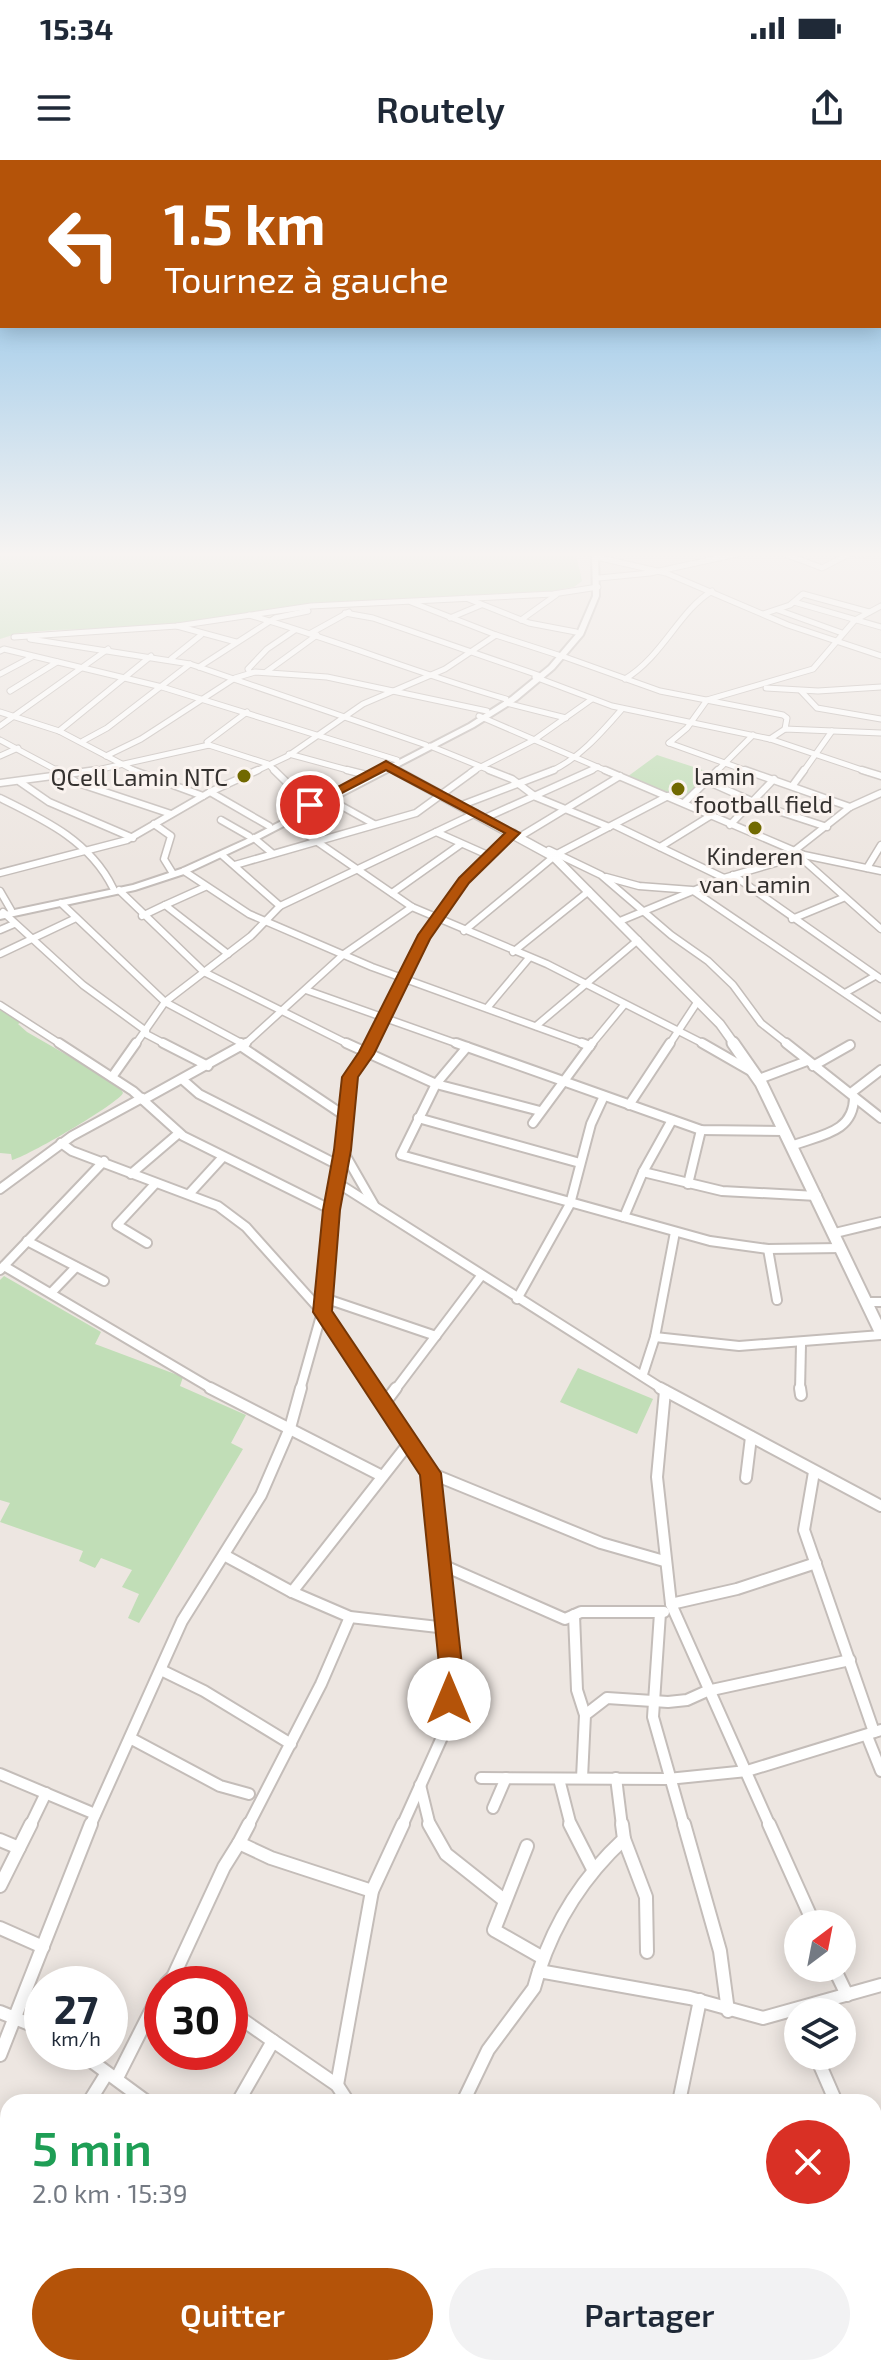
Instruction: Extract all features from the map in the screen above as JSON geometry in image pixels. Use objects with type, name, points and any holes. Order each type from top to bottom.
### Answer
[{"type":"highway","points":[[4,913],[116,889],[172,872],[287,821],[483,715],[506,701],[559,657]]},
{"type":"highway","points":[[4,913],[61,903],[184,871],[222,855],[269,826],[391,764]]},
{"type":"main road","points":[[391,764],[555,856],[698,1001],[757,1076],[881,1334]]},
{"type":"street","points":[[0,674],[30,657]]},
{"type":"street","points":[[38,657],[126,677],[247,712],[315,734],[391,764]]},
{"type":"street","points":[[0,726],[98,657]]},
{"type":"street","points":[[59,731],[149,657]]},
{"type":"street","points":[[160,657],[235,678],[428,745],[521,784],[536,797],[612,826],[724,878]]},
{"type":"street","points":[[199,667],[213,657]]},
{"type":"street","points":[[250,673],[248,669],[259,657]]},
{"type":"street","points":[[266,672],[284,657]]},
{"type":"street","points":[[376,657],[428,677],[566,718]]},
{"type":"street","points":[[0,873],[87,853],[133,838],[210,792],[289,754],[343,715],[428,677],[461,657]]},
{"type":"street","points":[[484,657],[622,709],[770,739],[881,776]]},
{"type":"street","points":[[564,657],[660,691],[783,715],[787,718],[785,729]]},
{"type":"street","points":[[625,679],[643,669],[653,657]]},
{"type":"street","points":[[824,657],[813,669],[707,700],[669,743],[850,807]]},
{"type":"street","points":[[10,691],[57,662]]},
{"type":"street","points":[[83,741],[190,664]]},
{"type":"street","points":[[106,756],[141,739],[235,678],[266,672],[327,677],[398,691],[483,715],[799,854],[881,871]]},
{"type":"street","points":[[759,687],[800,691],[881,687]]},
{"type":"street","points":[[465,696],[470,688]]},
{"type":"street","points":[[800,691],[817,708],[881,719]]},
{"type":"street","points":[[235,865],[416,813],[440,793],[534,740],[592,699]]},
{"type":"street","points":[[462,805],[550,773],[574,756],[622,709]]},
{"type":"street","points":[[793,785],[830,730],[833,711]]},
{"type":"street","points":[[0,712],[59,731],[83,741],[122,766],[203,796]]},
{"type":"street","points":[[209,745],[207,742],[247,712]]},
{"type":"street","points":[[770,739],[785,729],[881,732]]},
{"type":"street","points":[[684,803],[709,782],[753,735]]},
{"type":"street","points":[[0,740],[93,789],[171,814]]},
{"type":"street","points":[[0,783],[68,776],[209,745],[268,764],[310,805]]},
{"type":"street","points":[[0,756],[18,748]]},
{"type":"street","points":[[289,754],[367,775]]},
{"type":"street","points":[[112,1077],[165,1002],[228,954],[280,906],[353,868],[436,832],[536,797],[598,767]]},
{"type":"street","points":[[0,2055],[95,1814],[182,1621],[261,1495],[290,1428],[322,1312],[350,1077],[366,1054],[401,978],[464,881],[517,834],[620,776]]},
{"type":"street","points":[[730,825],[774,779]]},
{"type":"street","points":[[19,782],[49,802],[133,838]]},
{"type":"street","points":[[709,782],[827,827]]},
{"type":"street","points":[[210,792],[269,826]]},
{"type":"street","points":[[620,921],[724,878],[799,854],[850,807],[881,793]]},
{"type":"street","points":[[464,931],[555,856],[668,796]]},
{"type":"street","points":[[871,796],[881,800]]},
{"type":"street","points":[[0,798],[57,828],[87,853],[142,916],[204,972],[280,1013],[436,1084],[540,1111]]},
{"type":"street","points":[[329,799],[374,824]]},
{"type":"street","points":[[660,847],[710,816]]},
{"type":"street","points":[[221,820],[252,837],[272,853]]},
{"type":"street","points":[[287,821],[312,842],[412,907],[529,958],[680,1030],[757,1076],[810,1063],[850,1045]]},
{"type":"street","points":[[154,824],[171,836],[162,857],[163,864],[172,872]]},
{"type":"street","points":[[436,832],[490,856]]},
{"type":"street","points":[[392,893],[461,844]]},
{"type":"street","points":[[867,868],[881,845]]},
{"type":"street","points":[[799,854],[843,898],[881,929]]},
{"type":"street","points":[[222,855],[280,906]]},
{"type":"street","points":[[555,856],[601,875],[639,886],[692,890],[881,1018]]},
{"type":"street","points":[[184,871],[205,887],[267,921],[401,978],[590,1046]]},
{"type":"street","points":[[601,875],[671,935],[708,961],[733,985],[761,1023],[881,1118]]},
{"type":"street","points":[[733,875],[878,977]]},
{"type":"street","points":[[142,916],[205,887]]},
{"type":"street","points":[[0,891],[4,913],[30,940],[83,985],[146,1032],[208,1066]]},
{"type":"street","points":[[513,952],[589,891]]},
{"type":"street","points":[[792,919],[843,898]]},
{"type":"street","points":[[61,903],[165,1002],[243,1046],[345,1116]]},
{"type":"street","points":[[165,905],[228,954]]},
{"type":"street","points":[[0,1189],[61,1143],[243,1046],[344,954],[412,907]]},
{"type":"street","points":[[0,954],[76,918]]},
{"type":"street","points":[[0,930],[14,924]]},
{"type":"street","points":[[536,1026],[638,940]]},
{"type":"street","points":[[487,1008],[529,958]]},
{"type":"street","points":[[845,993],[878,977]]},
{"type":"street","points":[[306,990],[701,1130],[784,1131]]},
{"type":"street","points":[[629,1105],[698,1001]]},
{"type":"street","points":[[0,1005],[112,1077],[179,1133],[222,1158],[332,1210]]},
{"type":"street","points":[[533,1123],[561,1081],[624,1005]]},
{"type":"street","points":[[467,1047],[436,1084],[401,1155],[675,1232],[768,1249],[841,1248]]},
{"type":"street","points":[[852,1095],[881,1070]]},
{"type":"street","points":[[183,1080],[199,1094],[340,1166]]},
{"type":"street","points":[[791,1146],[846,1126],[854,1113],[852,1095]]},
{"type":"street","points":[[517,1299],[570,1204],[580,1163],[604,1096]]},
{"type":"street","points":[[418,1118],[580,1163]]},
{"type":"street","points":[[624,1217],[643,1172],[672,1120]]},
{"type":"street","points":[[688,1184],[701,1130]]},
{"type":"street","points":[[131,1174],[179,1133]]},
{"type":"street","points":[[61,1143],[155,1184],[190,1193],[218,1206],[246,1227],[322,1312],[430,1473],[451,1675],[446,1724],[372,1891],[337,2085]]},
{"type":"street","points":[[343,1150],[375,1208]]},
{"type":"street","points":[[190,1193],[222,1158]]},
{"type":"street","points":[[104,1161],[2,1268],[51,1293],[217,1392],[380,1475]]},
{"type":"street","points":[[643,1172],[722,1191],[817,1196]]},
{"type":"street","points":[[336,1182],[517,1299],[643,1374],[665,1391],[881,1506]]},
{"type":"street","points":[[147,1243],[117,1225],[155,1184]]},
{"type":"street","points":[[835,1233],[881,1222]]},
{"type":"street","points":[[643,1374],[655,1337],[675,1232]]},
{"type":"street","points":[[27,1241],[104,1281]]},
{"type":"street","points":[[768,1249],[777,1300]]},
{"type":"street","points":[[51,1293],[76,1267]]},
{"type":"street","points":[[384,1404],[481,1276]]},
{"type":"street","points":[[324,1298],[362,1308],[436,1336]]},
{"type":"street","points":[[866,1302],[881,1302]]},
{"type":"street","points":[[655,1337],[699,1347],[801,1345],[881,1334]]},
{"type":"street","points":[[801,1345],[798,1369],[801,1395]]},
{"type":"street","points":[[665,1391],[657,1477],[664,1561],[672,1607],[707,1691],[747,1771],[808,1910]]},
{"type":"street","points":[[746,1478],[751,1437]]},
{"type":"street","points":[[292,1592],[380,1475],[409,1443]]},
{"type":"street","points":[[814,1472],[804,1530],[874,1733],[881,1771]]},
{"type":"street","points":[[430,1473],[601,1543],[664,1561]]},
{"type":"street","points":[[866,1497],[881,1494]]},
{"type":"street","points":[[224,1555],[292,1592],[350,1617],[447,1628]]},
{"type":"street","points":[[440,1564],[565,1619],[581,1612],[660,1613],[816,1563]]},
{"type":"street","points":[[660,1613],[653,1717],[668,1779],[692,1844],[720,1951],[728,2011]]},
{"type":"street","points":[[574,1615],[579,1637],[575,1691],[585,1715],[582,1778]]},
{"type":"street","points":[[177,1966],[224,1867],[291,1744],[350,1617]]},
{"type":"street","points":[[585,1715],[607,1698],[687,1700],[707,1691],[850,1660]]},
{"type":"street","points":[[161,1670],[204,1691],[291,1744]]},
{"type":"street","points":[[481,1778],[668,1779],[747,1771],[874,1733]]},
{"type":"street","points":[[130,1738],[220,1786],[249,1794]]},
{"type":"street","points":[[0,1774],[95,1814]]},
{"type":"street","points":[[493,1808],[506,1778]]},
{"type":"street","points":[[616,1778],[624,1839],[646,1897],[647,1952]]},
{"type":"street","points":[[559,1779],[566,1817],[593,1869]]},
{"type":"street","points":[[420,1785],[427,1826],[439,1848],[504,1900]]},
{"type":"street","points":[[0,1886],[46,1793]]},
{"type":"street","points":[[467,2094],[488,2050],[534,1988],[543,1958],[593,1869],[624,1839]]},
{"type":"street","points":[[0,1840],[19,1848]]},
{"type":"street","points":[[239,1843],[271,1858],[372,1891]]},
{"type":"street","points":[[527,1846],[494,1930],[543,1958]]},
{"type":"street","points":[[0,1928],[43,1947]]},
{"type":"street","points":[[539,1971],[700,2000],[728,2011],[763,2018],[784,2015]]},
{"type":"street","points":[[841,1982],[847,1995]]},
{"type":"street","points":[[838,1998],[881,1985]]},
{"type":"street","points":[[681,2094],[700,2000]]},
{"type":"street","points":[[0,2012],[24,2021]]},
{"type":"street","points":[[96,2094],[112,2076],[144,2020]]},
{"type":"street","points":[[248,2024],[337,2085],[343,2094]]},
{"type":"street","points":[[243,2094],[273,2041]]},
{"type":"street","points":[[104,2070],[136,2094]]},
{"type":"street","points":[[822,2070],[833,2094]]},
{"type":"green space","name":"lamin football field","points":[[657,755],[715,774],[686,801],[627,777]]},
{"type":"green space","points":[[0,1010],[22,1022],[18,1024],[27,1032],[119,1085],[123,1093],[71,1130],[12,1160],[11,1154],[0,1153]]},
{"type":"green space","points":[[4,1276],[101,1332],[95,1344],[183,1377],[180,1386],[246,1415],[231,1443],[243,1449],[139,1623],[128,1618],[139,1594],[122,1587],[132,1570],[101,1558],[95,1568],[79,1561],[83,1551],[0,1522],[10,1503],[0,1500],[0,1280]]},
{"type":"green space","points":[[578,1368],[653,1399],[637,1434],[560,1402]]},
{"type":"place","name":"QCell Lamin NTC","points":[[244,776]]},
{"type":"place","name":"lamin football field","points":[[678,789]]},
{"type":"place","name":"Kinderen van Lamin","points":[[755,828]]},
{"type":"route","points":[[310,805],[386,765],[514,833],[464,881],[423,938],[366,1054],[350,1077],[322,1312],[430,1473],[451,1675],[449,1699]]}]
